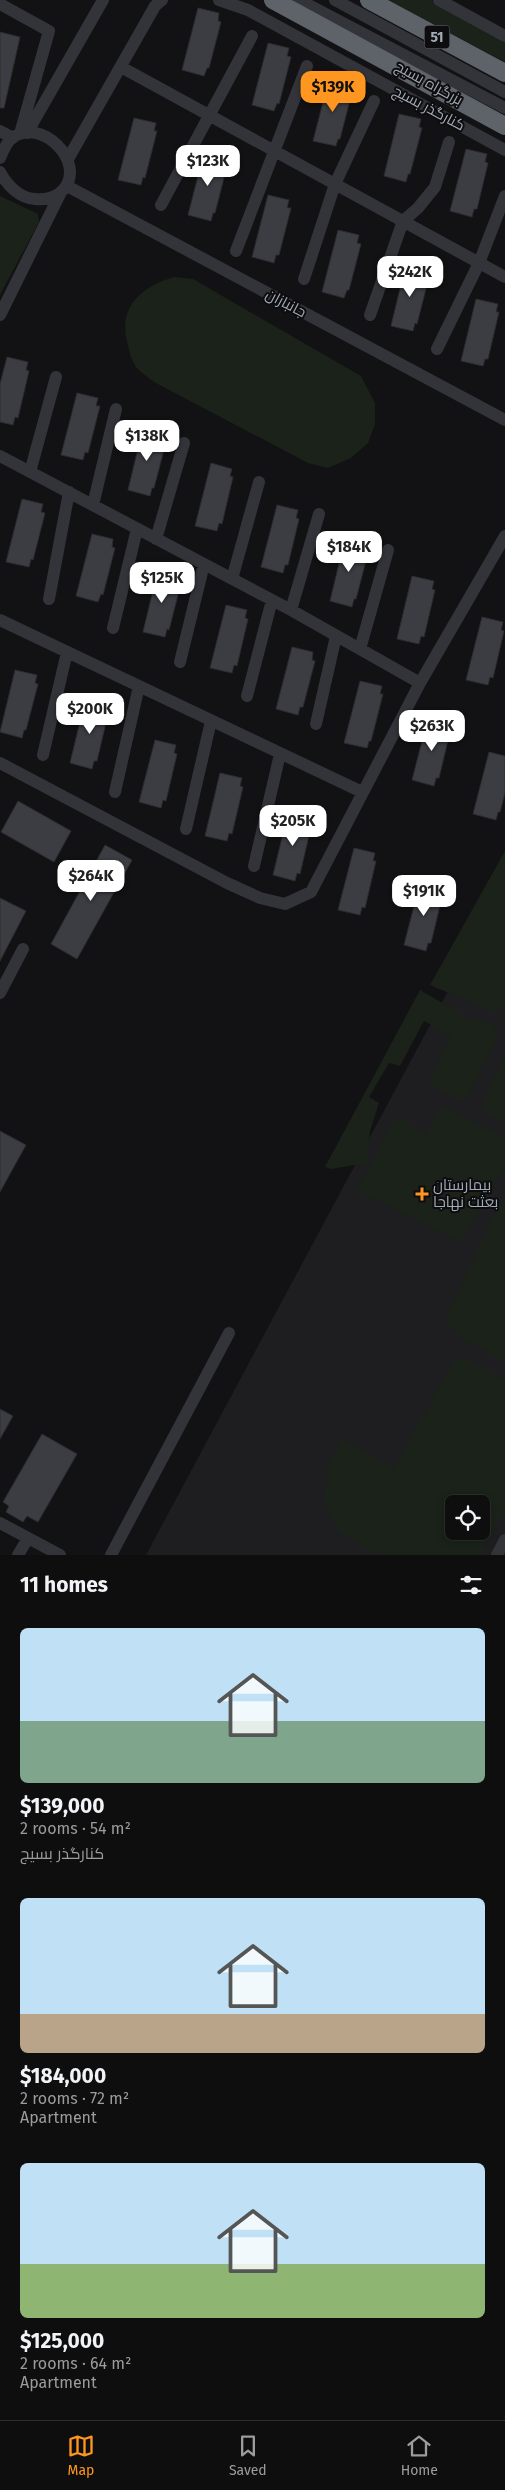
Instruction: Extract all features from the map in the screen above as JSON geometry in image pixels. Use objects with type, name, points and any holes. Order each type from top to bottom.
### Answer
[{"type":"highway","name":"بزرگراه بسیج","points":[[273,0],[505,126]]},
{"type":"highway","name":"51","points":[[370,0],[505,73]]},
{"type":"street","points":[[1,154],[20,135],[103,0]]},
{"type":"street","name":"کنارگذر بسیج","points":[[219,0],[248,10],[505,150]]},
{"type":"street","points":[[299,0],[505,108]]},
{"type":"street","points":[[335,0],[505,92]]},
{"type":"street","points":[[439,0],[505,36]]},
{"type":"street","points":[[68,159],[156,2]]},
{"type":"street","points":[[0,4],[48,30],[20,135]]},
{"type":"street","points":[[160,205],[252,36]]},
{"type":"street","points":[[236,251],[307,66]]},
{"type":"street","points":[[121,67],[505,277]]},
{"type":"street","points":[[304,279],[335,184],[374,101]]},
{"type":"street","points":[[0,131],[20,135],[39,135],[52,141],[63,150],[72,172],[0,315]]},
{"type":"street","points":[[370,315],[403,221],[418,208],[435,187],[448,142]]},
{"type":"street","points":[[0,172],[5,181],[21,195],[34,199],[50,199],[64,190]]},
{"type":"street","name":"جانبازان","points":[[64,190],[505,420]]},
{"type":"street","points":[[437,349],[480,263],[505,196]]},
{"type":"street","points":[[30,472],[56,377]]},
{"type":"street","points":[[93,505],[116,409]]},
{"type":"street","points":[[156,539],[184,442]]},
{"type":"street","points":[[0,457],[291,610],[420,682]]},
{"type":"street","points":[[232,579],[259,482]]},
{"type":"street","points":[[49,599],[69,492]]},
{"type":"street","points":[[291,610],[319,514]]},
{"type":"street","points":[[113,628],[137,529]]},
{"type":"street","points":[[0,763],[227,883],[260,898],[285,904],[311,892],[420,682],[505,536]]},
{"type":"street","points":[[360,649],[388,550]]},
{"type":"street","points":[[180,662],[204,564]]},
{"type":"street","points":[[247,696],[272,600]]},
{"type":"street","points":[[0,622],[362,792]]},
{"type":"street","points":[[316,724],[336,636]]},
{"type":"street","points":[[43,755],[67,652]]},
{"type":"street","points":[[115,792],[139,686]]},
{"type":"street","points":[[186,829],[211,721]]},
{"type":"street","points":[[254,866],[280,754]]},
{"type":"street","points":[[0,993],[23,949]]},
{"type":"street","points":[[111,1555],[230,1333]]},
{"type":"street","points":[[0,1523],[60,1555]]},
{"type":"street","points":[[18,1555],[28,1538]]},
{"type":"street","points":[[497,1555],[505,1540]]},
{"type":"shaded area","points":[[387,0],[431,0],[505,41],[505,62]]},
{"type":"shaded area","points":[[0,196],[38,214],[39,222],[0,295]]},
{"type":"shaded area","points":[[174,277],[193,279],[361,376],[375,403],[375,424],[368,443],[351,458],[328,468],[308,463],[154,382],[140,371],[131,356],[125,332],[129,310],[142,293],[162,281]]},
{"type":"shaded area","points":[[505,851],[505,1009],[494,1012],[430,985]]},
{"type":"shaded area","name":"بیمارستان بعثت نهاجا","points":[[505,885],[505,1555],[146,1555]]},
{"type":"shaded area","points":[[420,990],[469,1018],[491,1024],[498,1036],[466,1100],[460,1100],[428,1083],[451,1036],[424,1021],[400,1066],[389,1063],[369,1097],[379,1103],[370,1131],[367,1163],[331,1169],[325,1167]]},
{"type":"shaded area","points":[[505,1053],[505,1125],[481,1108]]},
{"type":"shaded area","points":[[442,1105],[505,1139],[505,1166],[461,1242],[357,1191],[397,1115],[427,1135]]},
{"type":"shaded area","points":[[505,1192],[505,1362],[468,1342],[449,1328],[447,1314]]},
{"type":"shaded area","points":[[454,1360],[468,1360],[505,1380],[505,1509],[490,1538],[490,1495],[445,1495],[445,1540],[489,1540],[481,1555],[378,1555],[338,1532],[325,1502],[327,1467],[343,1440],[394,1468]]},
{"type":"building","points":[[198,8],[219,13],[218,21],[221,22],[209,68],[207,68],[204,76],[182,70]]},
{"type":"building","points":[[0,32],[20,37],[4,108],[0,108]]},
{"type":"building","points":[[268,43],[289,48],[287,56],[291,57],[279,104],[277,103],[274,111],[252,105]]},
{"type":"building","points":[[329,79],[351,84],[349,92],[352,92],[340,139],[338,139],[336,146],[313,141]]},
{"type":"building","points":[[399,114],[421,119],[419,127],[422,128],[410,174],[408,174],[406,182],[384,176]]},
{"type":"building","points":[[134,118],[156,123],[154,131],[157,131],[145,178],[143,177],[141,185],[118,180]]},
{"type":"building","points":[[466,149],[487,154],[485,162],[488,163],[477,209],[474,209],[472,217],[450,211]]},
{"type":"building","points":[[204,153],[226,158],[224,166],[227,166],[215,213],[213,213],[211,221],[188,215]]},
{"type":"building","points":[[268,195],[289,200],[287,208],[291,208],[279,255],[276,255],[274,263],[252,257]]},
{"type":"building","points":[[338,230],[359,235],[357,243],[361,244],[349,290],[347,290],[344,298],[322,292]]},
{"type":"building","points":[[406,264],[428,269],[426,277],[429,277],[417,324],[415,323],[413,331],[391,326]]},
{"type":"building","points":[[476,299],[498,304],[496,312],[499,312],[488,359],[485,359],[483,366],[461,361]]},
{"type":"building","points":[[7,357],[28,362],[26,370],[29,371],[18,418],[15,417],[13,425],[0,422],[0,384]]},
{"type":"building","points":[[77,393],[98,398],[96,406],[100,406],[88,453],[85,452],[83,460],[61,455]]},
{"type":"building","points":[[143,428],[165,433],[163,441],[166,442],[154,488],[152,488],[150,496],[128,490]]},
{"type":"building","points":[[211,463],[232,469],[230,476],[233,477],[222,524],[219,523],[217,531],[195,526]]},
{"type":"building","points":[[22,499],[43,504],[41,512],[45,513],[33,560],[31,559],[29,567],[6,562]]},
{"type":"building","points":[[277,505],[298,510],[296,518],[299,519],[288,565],[285,565],[283,573],[261,567]]},
{"type":"building","points":[[92,534],[113,539],[112,547],[115,548],[103,595],[101,594],[98,602],[76,596]]},
{"type":"building","points":[[345,539],[366,544],[365,552],[368,553],[356,599],[354,599],[352,607],[330,601]]},
{"type":"building","points":[[158,570],[180,575],[178,582],[181,583],[169,630],[167,629],[165,637],[143,632]]},
{"type":"building","points":[[412,576],[434,581],[432,589],[435,590],[424,637],[421,636],[419,644],[397,639]]},
{"type":"building","points":[[226,605],[247,610],[245,618],[248,619],[237,666],[234,665],[232,673],[210,668]]},
{"type":"building","points":[[482,617],[503,622],[501,630],[504,631],[493,678],[490,677],[488,685],[466,680]]},
{"type":"building","points":[[292,647],[313,652],[312,660],[315,661],[303,707],[300,707],[298,715],[276,709]]},
{"type":"building","points":[[15,670],[37,675],[35,683],[38,684],[26,730],[24,730],[22,738],[0,732]]},
{"type":"building","points":[[360,681],[382,686],[380,694],[383,694],[371,741],[369,741],[367,748],[344,743]]},
{"type":"building","points":[[85,701],[107,706],[105,714],[108,714],[97,761],[94,761],[92,769],[70,763]]},
{"type":"building","points":[[428,718],[449,723],[447,731],[450,732],[439,778],[436,778],[434,786],[412,780]]},
{"type":"building","points":[[155,740],[176,745],[174,753],[177,754],[166,801],[163,800],[161,808],[139,802]]},
{"type":"building","points":[[489,752],[505,756],[505,793],[496,820],[473,814]]},
{"type":"building","points":[[220,773],[242,778],[240,786],[243,787],[232,834],[229,833],[227,841],[205,836]]},
{"type":"building","points":[[18,801],[71,831],[54,862],[1,832]]},
{"type":"building","points":[[288,813],[310,818],[308,826],[311,827],[300,874],[297,873],[295,881],[273,875]]},
{"type":"building","points":[[105,845],[132,860],[77,959],[51,944]]},
{"type":"building","points":[[354,848],[375,853],[373,861],[376,861],[365,908],[362,907],[360,915],[338,910]]},
{"type":"building","points":[[420,883],[441,888],[439,896],[442,897],[431,943],[428,943],[426,951],[404,945]]},
{"type":"building","points":[[0,898],[26,911],[0,961]]},
{"type":"building","points":[[0,1131],[26,1145],[0,1192]]},
{"type":"building","points":[[0,1409],[13,1416],[0,1439]]},
{"type":"building","points":[[42,1434],[77,1454],[38,1522],[27,1516],[23,1522],[6,1512],[9,1506],[3,1502]]},
{"type":"place","name":"بیمارستان بعثت نهاجا","points":[[422,1194]]}]
